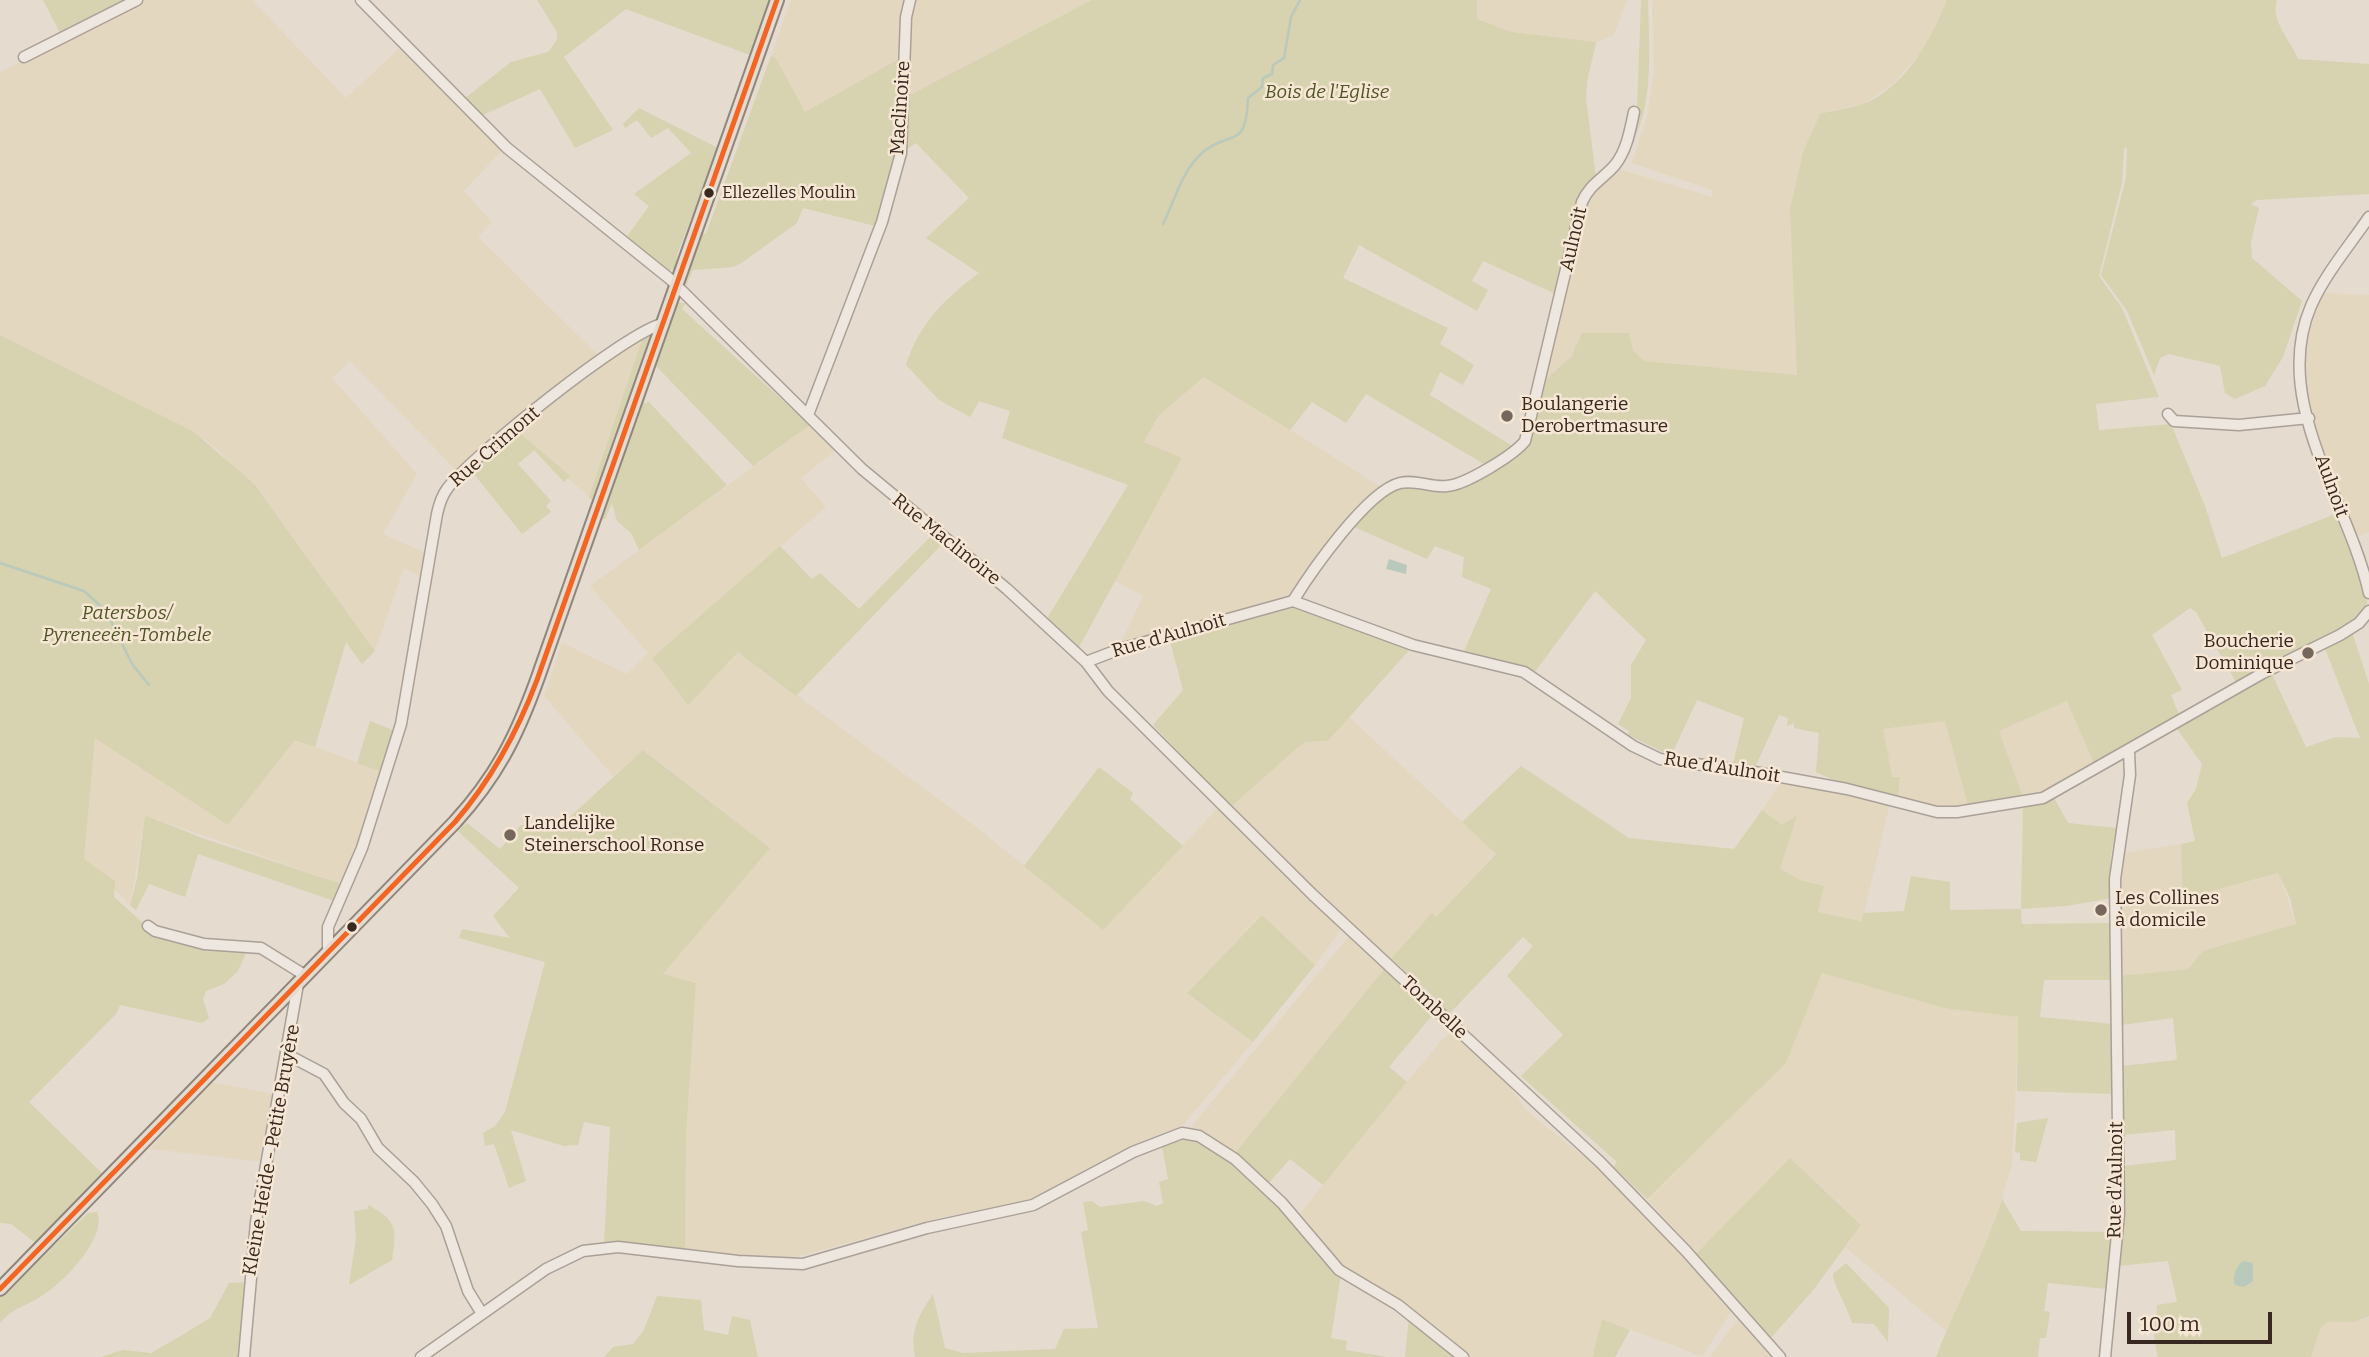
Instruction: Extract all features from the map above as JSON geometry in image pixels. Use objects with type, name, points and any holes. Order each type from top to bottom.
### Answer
[{"type":"main road","points":[[0,1289],[455,822],[502,764],[520,727],[778,0]]},
{"type":"street","points":[[24,57],[137,0]]},
{"type":"street","points":[[361,0],[507,148],[676,286]]},
{"type":"street","name":"Maclinoire","points":[[808,415],[869,254],[901,153],[906,17],[910,0]]},
{"type":"street","name":"Aulnoit","points":[[1293,601],[1338,537],[1385,490],[1400,483],[1413,482],[1451,486],[1521,446],[1527,437],[1582,202],[1588,188],[1615,165],[1634,112]]},
{"type":"street","name":"Aulnoit","points":[[2369,217],[2317,293],[2302,332],[2298,366],[2309,418],[2369,593]]},
{"type":"street","name":"Rue Maclinoire","points":[[676,286],[891,495],[984,569],[1086,662]]},
{"type":"street","name":"Rue Crimont","points":[[328,953],[328,927],[362,848],[403,713],[437,514],[448,488],[503,435],[533,412],[615,350],[652,326],[663,324]]},
{"type":"street","points":[[2168,414],[2174,421],[2239,425],[2309,418]]},
{"type":"street","name":"Rue d'Aulnoit","points":[[1086,662],[1120,649],[1293,601],[1401,641],[1524,671],[1626,741],[1660,759],[1735,768],[1846,789],[1937,812],[1975,811],[2043,798],[2129,752],[2253,678],[2340,635],[2359,623],[2369,611]]},
{"type":"street","name":"Tombelle","points":[[1086,662],[1108,691],[1263,847],[1607,1169],[1686,1251],[1780,1357]]},
{"type":"street","name":"Rue d'Aulnoit","points":[[2105,1357],[2119,1214],[2115,879],[2130,775],[2129,752]]},
{"type":"street","points":[[148,926],[155,931],[204,944],[261,948],[302,980]]},
{"type":"street","name":"Kleine Heide - Petite Bruyère","points":[[244,1357],[256,1222],[302,980]]},
{"type":"street","points":[[288,1055],[324,1074],[344,1103],[362,1119],[378,1148],[414,1182],[432,1204],[446,1226],[468,1291],[481,1312]]},
{"type":"street","points":[[421,1357],[481,1312],[554,1265],[592,1249],[618,1247],[792,1265],[838,1255],[947,1223],[1014,1211],[1043,1200],[1133,1152],[1182,1133],[1199,1136],[1235,1159],[1282,1203],[1339,1270],[1398,1305],[1463,1357]]},
{"type":"shaded area","points":[[142,0],[252,0],[346,98],[401,47],[503,149],[464,191],[492,222],[478,237],[601,358],[499,431],[458,472],[350,361],[332,378],[417,474],[383,534],[426,553],[423,578],[404,568],[375,651],[277,515],[217,449],[193,431],[0,335],[0,72]]},
{"type":"shaded area","points":[[791,0],[909,0],[904,56],[805,112],[776,58],[771,56]]},
{"type":"shaded area","points":[[911,0],[1092,0],[904,98]]},
{"type":"shaded area","points":[[1477,0],[1627,0],[1614,35],[1596,42],[1512,32],[1477,19]]},
{"type":"shaded area","points":[[1652,0],[1947,0],[1929,43],[1893,84],[1865,103],[1820,114],[1803,152],[1790,209],[1797,375],[1644,361],[1633,350],[1629,333],[1583,333],[1571,357],[1542,383],[1585,202],[1594,186],[1617,170],[1622,170],[1712,197],[1712,190],[1632,163],[1648,112],[1654,70]]},
{"type":"shaded area","points":[[2323,293],[2369,295],[2369,532],[2354,537],[2312,419],[2303,366],[2310,320]]},
{"type":"shaded area","points":[[643,339],[634,369],[589,497],[515,429],[595,368]]},
{"type":"shaded area","points":[[1205,376],[1384,489],[1289,599],[1119,647],[1143,596],[1113,580],[1182,458],[1144,443],[1159,415]]},
{"type":"shaded area","points":[[810,425],[837,449],[801,478],[826,507],[652,658],[687,704],[738,652],[979,829],[1103,930],[1220,806],[1264,856],[1283,869],[1342,928],[1315,965],[1262,915],[1187,992],[1253,1042],[1182,1126],[1145,1140],[1059,1187],[1019,1203],[938,1218],[796,1257],[685,1253],[686,1136],[696,983],[662,975],[769,848],[644,750],[613,776],[544,696],[562,643],[627,674],[648,653],[590,586]]},
{"type":"shaded area","points":[[1389,559],[1407,565],[1406,574],[1386,569]]},
{"type":"shaded area","points":[[2067,701],[2095,766],[2024,801],[1999,731]]},
{"type":"shaded area","points":[[1349,717],[1496,853],[1436,917],[1431,914],[1389,961],[1231,807],[1297,748],[1306,742],[1328,741]]},
{"type":"shaded area","points":[[1945,721],[1961,770],[1969,809],[1936,807],[1898,798],[1900,778],[1892,778],[1882,729]]},
{"type":"shaded area","points":[[95,737],[228,825],[295,739],[382,772],[345,885],[145,815],[130,905],[84,859]]},
{"type":"shaded area","points":[[1783,780],[1890,803],[1862,921],[1818,912],[1824,886],[1800,880],[1780,869],[1795,816],[1782,825],[1762,810]]},
{"type":"shaded area","points":[[2181,844],[2184,899],[2279,873],[2296,925],[2203,951],[2188,969],[2120,976],[2119,854]]},
{"type":"shaded area","points":[[1349,936],[1386,967],[1235,1153],[1192,1126]]},
{"type":"shaded area","points":[[1822,973],[1944,1008],[2019,1017],[2012,1165],[1992,1229],[1946,1331],[1846,1248],[1861,1224],[1790,1158],[1697,1253],[1647,1199],[1786,1063]]},
{"type":"shaded area","points":[[1456,1031],[1513,1085],[1510,1088],[1527,1111],[1585,1158],[1589,1155],[1656,1222],[1733,1309],[1702,1356],[1602,1319],[1592,1357],[1469,1357],[1349,1274],[1297,1217],[1443,1038]]},
{"type":"shaded area","points":[[211,1082],[279,1095],[266,1162],[150,1149]]},
{"type":"shaded area","points":[[2243,1261],[2253,1263],[2253,1281],[2244,1287],[2235,1285],[2234,1279]]},
{"type":"shaded area","points":[[2369,1316],[2369,1357],[2311,1357],[2321,1327],[2327,1321],[2354,1322]]},
{"type":"shaded area","points":[[1739,1318],[1777,1357],[1710,1357]]},
{"type":"green space","points":[[43,0],[130,0],[61,35]]},
{"type":"green space","points":[[537,0],[770,0],[750,55],[626,9],[564,57],[613,130],[575,148],[540,89],[483,115],[464,99],[511,62],[548,52],[557,40],[557,32]]},
{"type":"green space","name":"Bois de l'Eglise","points":[[1092,0],[1477,0],[1477,19],[1512,32],[1596,42],[1586,98],[1596,178],[1586,188],[1558,295],[1483,261],[1472,281],[1488,290],[1477,311],[1359,245],[1343,278],[1448,328],[1440,344],[1474,365],[1463,385],[1440,372],[1430,395],[1514,447],[1484,464],[1366,394],[1346,423],[1312,402],[1290,430],[1204,377],[1159,415],[1144,442],[1182,458],[1078,649],[1045,622],[1128,485],[1002,438],[1010,411],[979,401],[970,417],[939,400],[906,365],[926,324],[944,302],[979,273],[926,238],[969,198],[916,143],[902,152],[904,98]]},
{"type":"green space","points":[[1641,0],[1648,0],[1648,83],[1641,124],[1622,159],[1637,108]]},
{"type":"green space","points":[[1947,0],[2277,0],[2278,23],[2298,59],[2369,64],[2369,194],[2257,200],[2251,204],[2259,208],[2251,242],[2252,258],[2302,301],[2283,357],[2265,386],[2235,399],[2225,393],[2220,366],[2169,354],[2160,358],[2154,375],[2127,311],[2101,275],[2126,178],[2127,147],[2124,148],[2122,183],[2099,276],[2122,308],[2159,397],[2096,404],[2099,430],[2171,424],[2205,506],[2222,558],[2338,513],[2367,594],[2363,613],[2351,625],[2237,684],[2196,612],[2190,608],[2152,635],[2182,690],[2171,695],[2180,717],[2095,766],[2067,701],[1999,731],[2024,800],[1969,809],[1945,721],[1883,729],[1892,777],[1900,777],[1898,798],[1838,782],[1816,772],[1819,733],[1794,728],[1794,723],[1787,726],[1788,718],[1779,715],[1755,767],[1733,764],[1744,718],[1697,700],[1671,756],[1628,735],[1629,731],[1618,724],[1631,698],[1631,665],[1646,640],[1595,591],[1534,673],[1463,654],[1491,589],[1462,577],[1464,557],[1435,546],[1427,559],[1352,526],[1380,499],[1405,485],[1455,490],[1527,448],[1542,383],[1571,357],[1582,333],[1629,333],[1633,350],[1644,361],[1797,375],[1790,209],[1803,152],[1820,114],[1868,102],[1895,84],[1926,44]]},
{"type":"green space","points":[[771,56],[776,58],[805,112],[904,56],[896,165],[875,226],[803,208],[797,223],[740,264],[693,270],[686,286],[685,278],[701,233],[706,234]]},
{"type":"green space","points":[[639,108],[718,148],[677,255],[676,267],[672,270],[665,270],[625,239],[649,206],[634,194],[691,153],[668,128],[651,138],[637,120],[625,128],[623,124]]},
{"type":"green space","points":[[678,303],[686,303],[682,309],[810,425],[753,466],[656,366]]},
{"type":"green space","points":[[652,333],[592,500],[589,497],[642,340],[640,339]]},
{"type":"green space","name":"Patersbos/ Pyreneeën-Tombele","points":[[0,335],[193,431],[254,484],[375,651],[362,664],[346,642],[315,747],[295,740],[228,825],[95,738],[84,859],[115,881],[114,897],[153,932],[215,950],[247,950],[238,971],[224,984],[206,991],[203,999],[209,1018],[202,1023],[120,1005],[116,1014],[29,1102],[104,1175],[37,1244],[11,1224],[0,1223]]},
{"type":"green space","points":[[643,401],[646,404],[648,401],[727,485],[639,550],[631,533],[617,521],[612,503],[605,519],[601,519]]},
{"type":"green space","points":[[515,429],[570,476],[564,482],[534,450],[518,464],[551,501],[546,506],[551,512],[522,534],[470,469]]},
{"type":"green space","points":[[933,534],[944,542],[796,696],[738,652],[688,705],[652,658],[780,546],[812,579],[820,573],[859,609]]},
{"type":"green space","points":[[1293,608],[1411,648],[1328,741],[1306,742],[1297,748],[1231,807],[1153,725],[1183,690],[1170,641]]},
{"type":"green space","points":[[2352,632],[2369,684],[2369,1316],[2354,1322],[2327,1322],[2321,1327],[2311,1357],[2158,1357],[2154,1337],[2157,1305],[2177,1302],[2168,1261],[2117,1266],[2124,1215],[2123,1166],[2176,1160],[2175,1130],[2122,1135],[2121,1066],[2177,1060],[2173,1018],[2121,1025],[2120,976],[2188,969],[2203,951],[2296,924],[2290,898],[2278,873],[2183,899],[2181,844],[2195,841],[2187,803],[2196,789],[2202,764],[2175,726],[2271,672],[2306,747],[2336,737],[2360,738],[2324,646]]},
{"type":"green space","points":[[370,721],[395,731],[382,772],[357,763]]},
{"type":"green space","points":[[643,750],[770,848],[663,974],[696,983],[686,1136],[685,1253],[604,1245],[610,1127],[584,1122],[578,1145],[564,1146],[511,1130],[526,1181],[509,1188],[494,1144],[485,1146],[483,1133],[495,1126],[505,1112],[545,962],[459,938],[462,929],[510,938],[493,916],[519,888],[458,831],[467,823],[500,849],[521,825],[558,828]]},
{"type":"green space","points":[[1521,766],[1629,838],[1734,849],[1762,810],[1782,825],[1797,815],[1780,869],[1800,880],[1824,886],[1818,912],[1861,921],[1864,913],[1904,911],[1911,876],[1950,882],[1950,910],[2021,909],[2022,924],[2112,923],[2113,980],[2044,980],[2040,1017],[2113,1024],[2114,1094],[2017,1091],[2018,1017],[1944,1008],[1822,973],[1786,1063],[1647,1199],[1614,1167],[1617,1162],[1521,1076],[1563,1035],[1507,976],[1533,946],[1523,937],[1447,1016],[1439,1009],[1443,1005],[1393,960],[1389,961],[1432,913],[1436,917],[1496,854],[1462,822]]},
{"type":"green space","points":[[1099,767],[1133,793],[1130,799],[1183,846],[1103,930],[1024,866]]},
{"type":"green space","points":[[2054,798],[2068,823],[2117,828],[2110,862],[2112,898],[2066,906],[2021,909],[2023,808]]},
{"type":"green space","points":[[145,815],[202,838],[345,885],[337,902],[198,854],[185,897],[149,884],[136,910],[130,905],[137,879]]},
{"type":"green space","points":[[1262,915],[1315,965],[1253,1042],[1187,993]]},
{"type":"green space","points":[[1386,967],[1435,1012],[1389,1067],[1407,1082],[1323,1185],[1290,1159],[1267,1185],[1235,1153]]},
{"type":"green space","points":[[2048,1118],[2036,1162],[2020,1160],[2020,1153],[2015,1152],[2017,1123]]},
{"type":"green space","points":[[1184,1135],[1206,1143],[1248,1174],[1289,1215],[1341,1274],[1331,1338],[1347,1341],[1346,1350],[1387,1357],[915,1357],[917,1324],[933,1294],[945,1348],[963,1353],[1055,1349],[1064,1329],[1098,1328],[1081,1232],[1088,1230],[1083,1202],[1092,1201],[1100,1207],[1144,1201],[1157,1206],[1163,1203],[1159,1182],[1168,1179],[1161,1141]]},
{"type":"green space","points":[[1790,1158],[1861,1225],[1814,1289],[1769,1340],[1695,1255]]},
{"type":"green space","points":[[2002,1199],[2021,1231],[2112,1232],[2107,1289],[2048,1283],[2044,1311],[2050,1312],[2046,1338],[2040,1338],[2038,1357],[1936,1357],[1987,1239]]},
{"type":"green space","points":[[368,1205],[378,1210],[393,1226],[392,1260],[349,1285],[356,1238],[354,1211],[368,1209]]},
{"type":"green space","points":[[97,1212],[99,1223],[96,1235],[70,1272],[49,1291],[15,1310],[0,1323],[0,1298],[88,1213]]},
{"type":"green space","points":[[1846,1263],[1889,1308],[1888,1342],[1874,1324],[1852,1323],[1833,1274]]},
{"type":"green space","points":[[248,1282],[242,1357],[101,1357],[123,1350],[151,1353],[210,1318],[229,1283]]},
{"type":"green space","points":[[657,1296],[701,1300],[704,1330],[728,1335],[732,1316],[750,1320],[758,1357],[604,1357],[613,1347],[633,1344],[644,1330]]},
{"type":"green space","points":[[1409,1318],[1456,1357],[1405,1357]]},
{"type":"green space","points":[[1602,1319],[1630,1330],[1615,1357],[1592,1357]]},
{"type":"waterway","points":[[1163,224],[1184,176],[1196,159],[1213,145],[1235,136],[1244,126],[1248,98],[1262,87],[1263,78],[1272,74],[1273,65],[1284,58],[1291,17],[1300,0]]},
{"type":"waterway","points":[[0,563],[84,591],[106,611],[132,664],[149,685]]},
{"type":"transit line","points":[[0,1289],[455,822],[492,772],[512,737],[537,680],[777,0]]},
{"type":"place","name":"Ellezelles Moulin","points":[[709,193]]},
{"type":"place","name":"Boulangerie Derobertmasure","points":[[1507,416]]},
{"type":"place","name":"Boucherie Dominique","points":[[2308,653]]},
{"type":"place","name":"Landelijke Steinerschool Ronse","points":[[510,835]]},
{"type":"place","name":"Les Collines à domicile","points":[[2101,910]]}]
